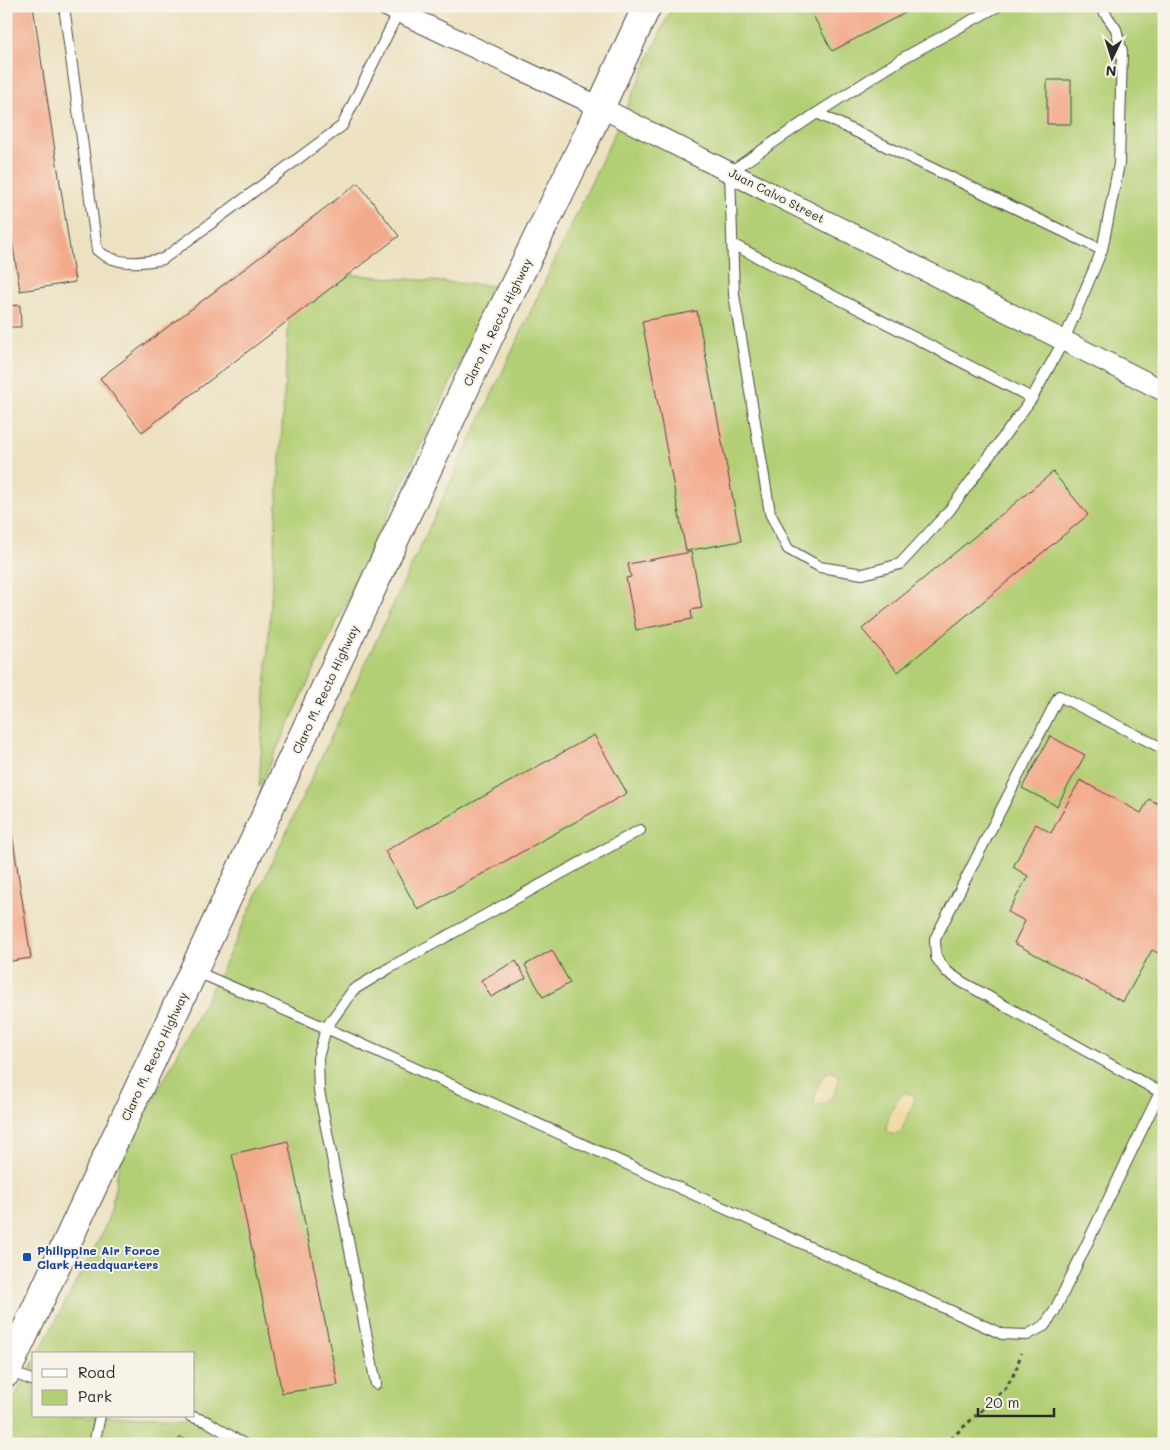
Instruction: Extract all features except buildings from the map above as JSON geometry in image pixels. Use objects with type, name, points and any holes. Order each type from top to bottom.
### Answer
[{"type":"main road","name":"Claro M. Recto Highway","points":[[7,1372],[488,339],[581,149],[647,6]]},
{"type":"street","name":"Juan Calvo Street","points":[[395,8],[600,107],[1164,391]]},
{"type":"lane","points":[[64,6],[97,250],[105,257],[142,263],[164,259],[342,126],[395,8]]},
{"type":"lane","points":[[998,6],[905,57],[817,113],[730,172],[734,296],[770,513],[788,548],[820,567],[863,574],[900,564],[950,511],[1032,398],[1064,340],[1102,250],[1119,164],[1122,52],[1116,29],[1100,6]]},
{"type":"lane","points":[[817,113],[1102,250]]},
{"type":"lane","points":[[732,244],[1032,398]]},
{"type":"lane","points":[[194,970],[1002,1334],[1027,1335],[1044,1326],[1054,1312],[1162,1088],[951,975],[936,957],[935,939],[1059,696],[1164,749]]},
{"type":"lane","points":[[376,1384],[320,1092],[318,1058],[326,1028],[353,990],[391,967],[640,830]]},
{"type":"lane","points":[[7,1372],[32,1381]]},
{"type":"lane","points":[[94,1444],[100,1418]]},
{"type":"lane","points":[[195,1418],[208,1422],[244,1444]]},
{"type":"path","points":[[945,1444],[1006,1388],[1016,1370],[1027,1335]]},
{"type":"green space","points":[[672,6],[1164,6],[1164,1444],[6,1444],[6,1413],[32,1365],[32,1418],[195,1418],[195,1352],[39,1352],[103,1232],[111,1210],[118,1170],[122,1160],[222,969],[639,81]]},
{"type":"green space","points":[[292,270],[496,286],[259,787]]},
{"type":"sand","points":[[830,1071],[838,1074],[839,1079],[836,1091],[824,1104],[814,1105],[818,1086],[826,1073]]},
{"type":"sand","points":[[906,1092],[915,1096],[913,1104],[898,1134],[891,1134],[886,1129],[890,1114],[895,1103]]},
{"type":"place","name":"Philippine Air Force Clark Headquarters","points":[[27,1257]]}]
